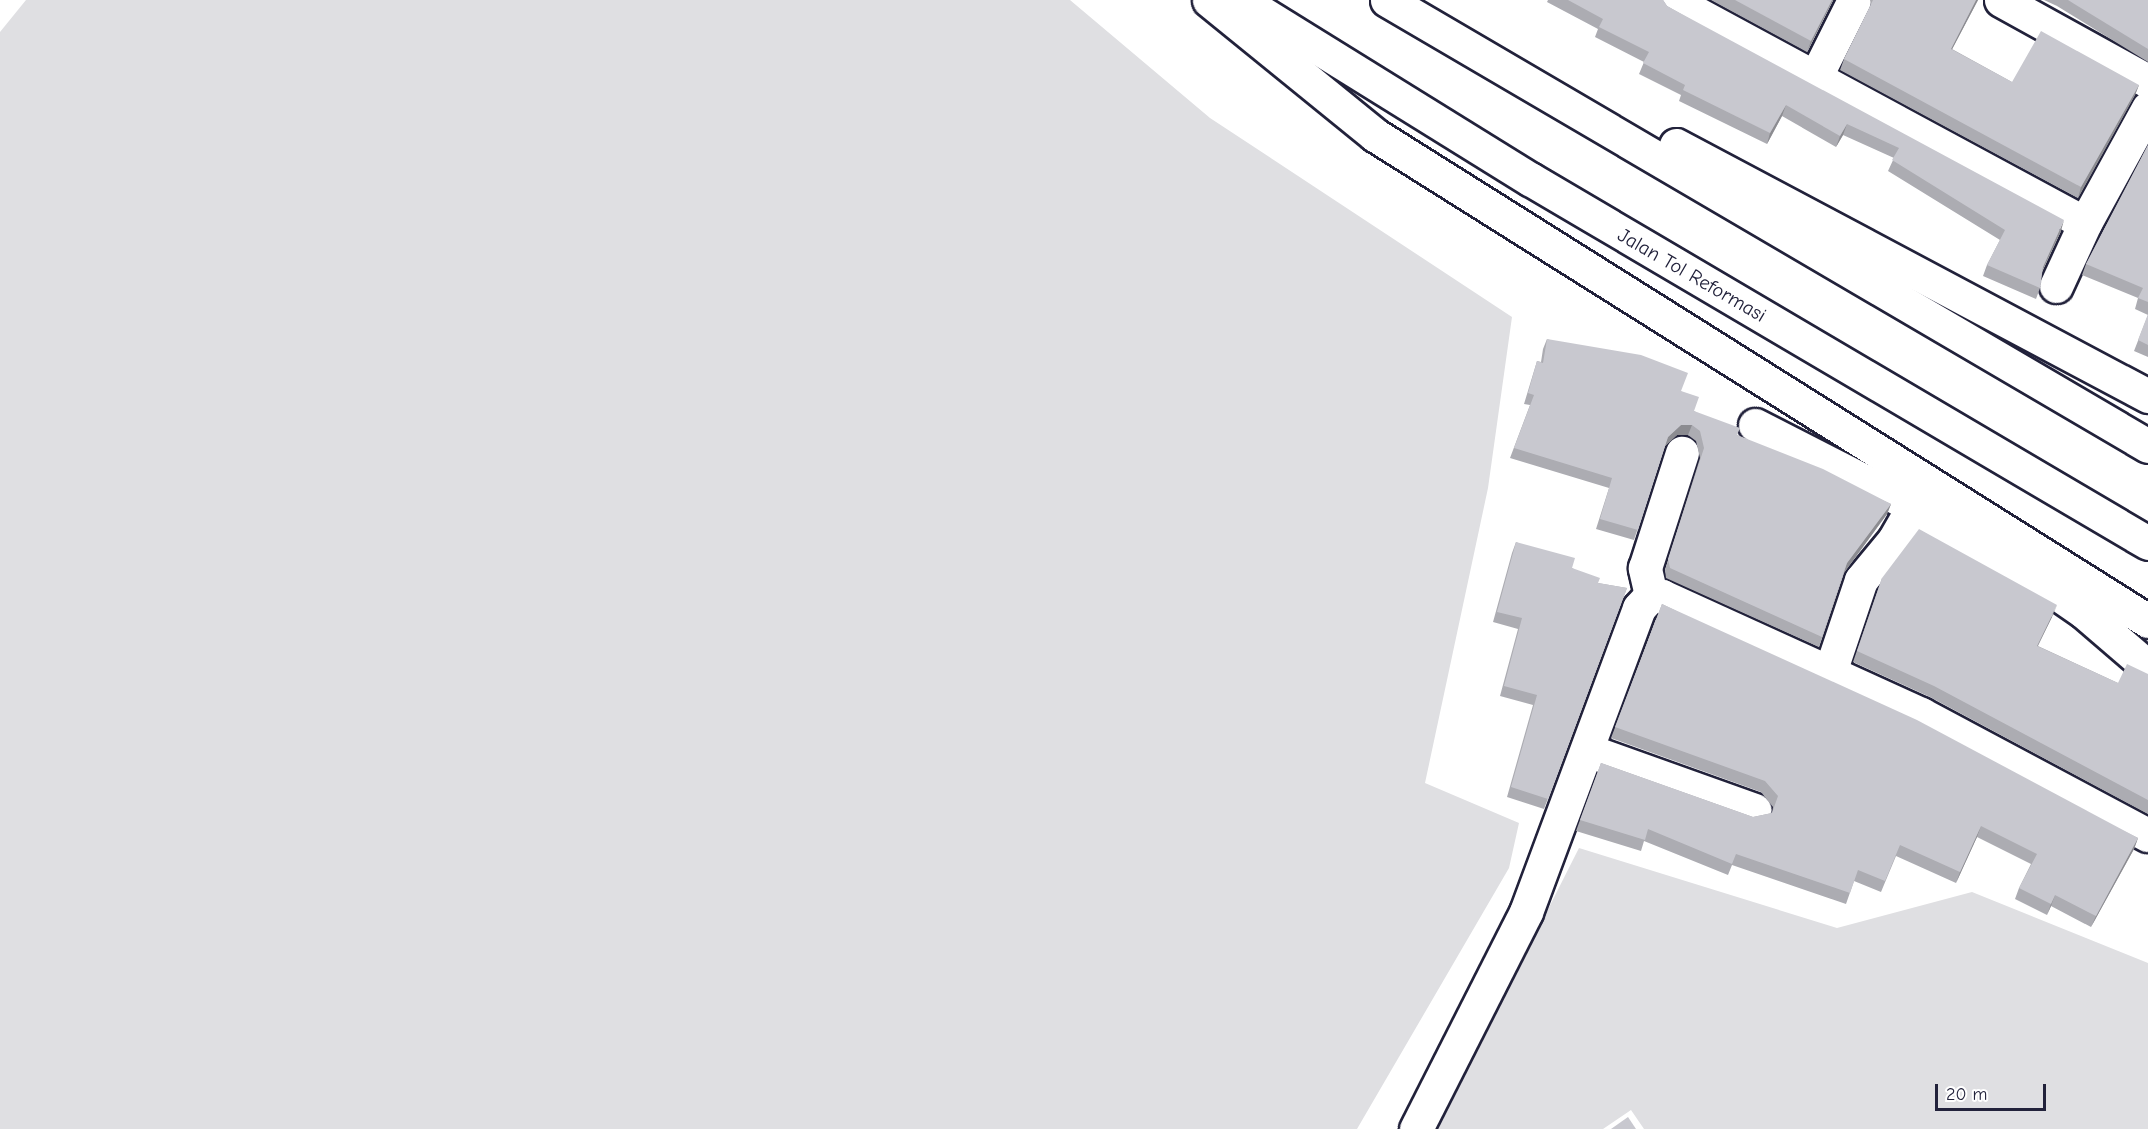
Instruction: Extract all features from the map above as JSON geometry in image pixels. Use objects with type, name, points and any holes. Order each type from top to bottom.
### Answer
[{"type":"main road","points":[[1209,0],[1375,135],[2148,621]]},
{"type":"main road","name":"Jalan Tol Reformasi","points":[[1241,0],[1530,179],[2148,543]]},
{"type":"main road","points":[[1387,0],[2148,446]]},
{"type":"main road","points":[[1404,0],[2148,396]]},
{"type":"main road","points":[[1672,0],[2085,223]]},
{"type":"main road","points":[[1816,76],[1854,0]]},
{"type":"main road","points":[[2001,0],[2148,81]]},
{"type":"main road","points":[[2056,286],[2085,223],[2148,108]]},
{"type":"main road","points":[[1755,425],[1913,507],[2055,592],[2148,667]]},
{"type":"main road","points":[[1651,595],[1645,568],[1682,453]]},
{"type":"main road","points":[[1830,672],[1861,580],[1894,540],[1913,507]]},
{"type":"main road","points":[[1651,595],[1662,596],[1921,714],[2148,835]]},
{"type":"main road","points":[[1416,1129],[1526,912],[1639,608],[1651,595]]},
{"type":"main road","points":[[1587,750],[1755,810]]},
{"type":"shaded area","points":[[26,0],[1070,0],[1210,118],[1512,317],[1488,488],[1425,783],[1519,823],[1509,868],[1357,1129],[0,1129],[0,32]]},
{"type":"shaded area","points":[[1579,848],[1837,928],[1972,892],[2148,963],[2148,1129],[1644,1129],[1631,1110],[1603,1129],[1437,1129]]},
{"type":"building","points":[[1568,0],[1663,0],[1667,6],[2064,220],[2043,267],[2040,288],[1987,265],[2005,230],[1892,160],[1899,148],[1847,124],[1840,136],[1786,105],[1770,133],[1683,90],[1685,85],[1643,63],[1649,52],[1599,27],[1603,19]]},
{"type":"building","points":[[1735,0],[1832,0],[1811,41]]},
{"type":"building","points":[[1873,0],[1976,0],[1951,49],[2012,82],[2041,31],[2139,85],[2081,187],[1844,59]]},
{"type":"building","points":[[2068,0],[2148,0],[2148,49]]},
{"type":"building","points":[[2148,145],[2148,302],[2138,298],[2143,288],[2086,264]]},
{"type":"building","points":[[2148,314],[2148,345],[2138,340]]},
{"type":"building","points":[[1547,339],[1641,355],[1688,373],[1681,391],[1699,397],[1694,411],[1740,428],[1737,435],[1823,469],[1891,504],[1847,563],[1822,637],[1670,568],[1668,559],[1704,448],[1700,431],[1692,425],[1681,425],[1668,437],[1638,530],[1600,519],[1612,478],[1514,448],[1534,395],[1528,393],[1537,361],[1543,363]]},
{"type":"building","points":[[1919,529],[2057,605],[2037,646],[2118,683],[2127,664],[2148,674],[2148,800],[1934,686],[1857,651],[1882,578]]},
{"type":"building","points":[[1516,542],[1575,558],[1572,568],[1600,578],[1598,583],[1627,588],[1548,799],[1511,787],[1537,695],[1504,686],[1522,618],[1497,612]]},
{"type":"building","points":[[1662,604],[1917,720],[2138,838],[2096,916],[2055,895],[2051,904],[2019,888],[2037,854],[1981,826],[1960,872],[1900,845],[1885,881],[1858,870],[1850,893],[1736,854],[1732,864],[1648,829],[1645,840],[1580,820],[1601,763],[1753,817],[1772,813],[1778,796],[1765,781],[1615,727]]},
{"type":"building","points":[[1628,1117],[1636,1129],[1611,1129]]}]
